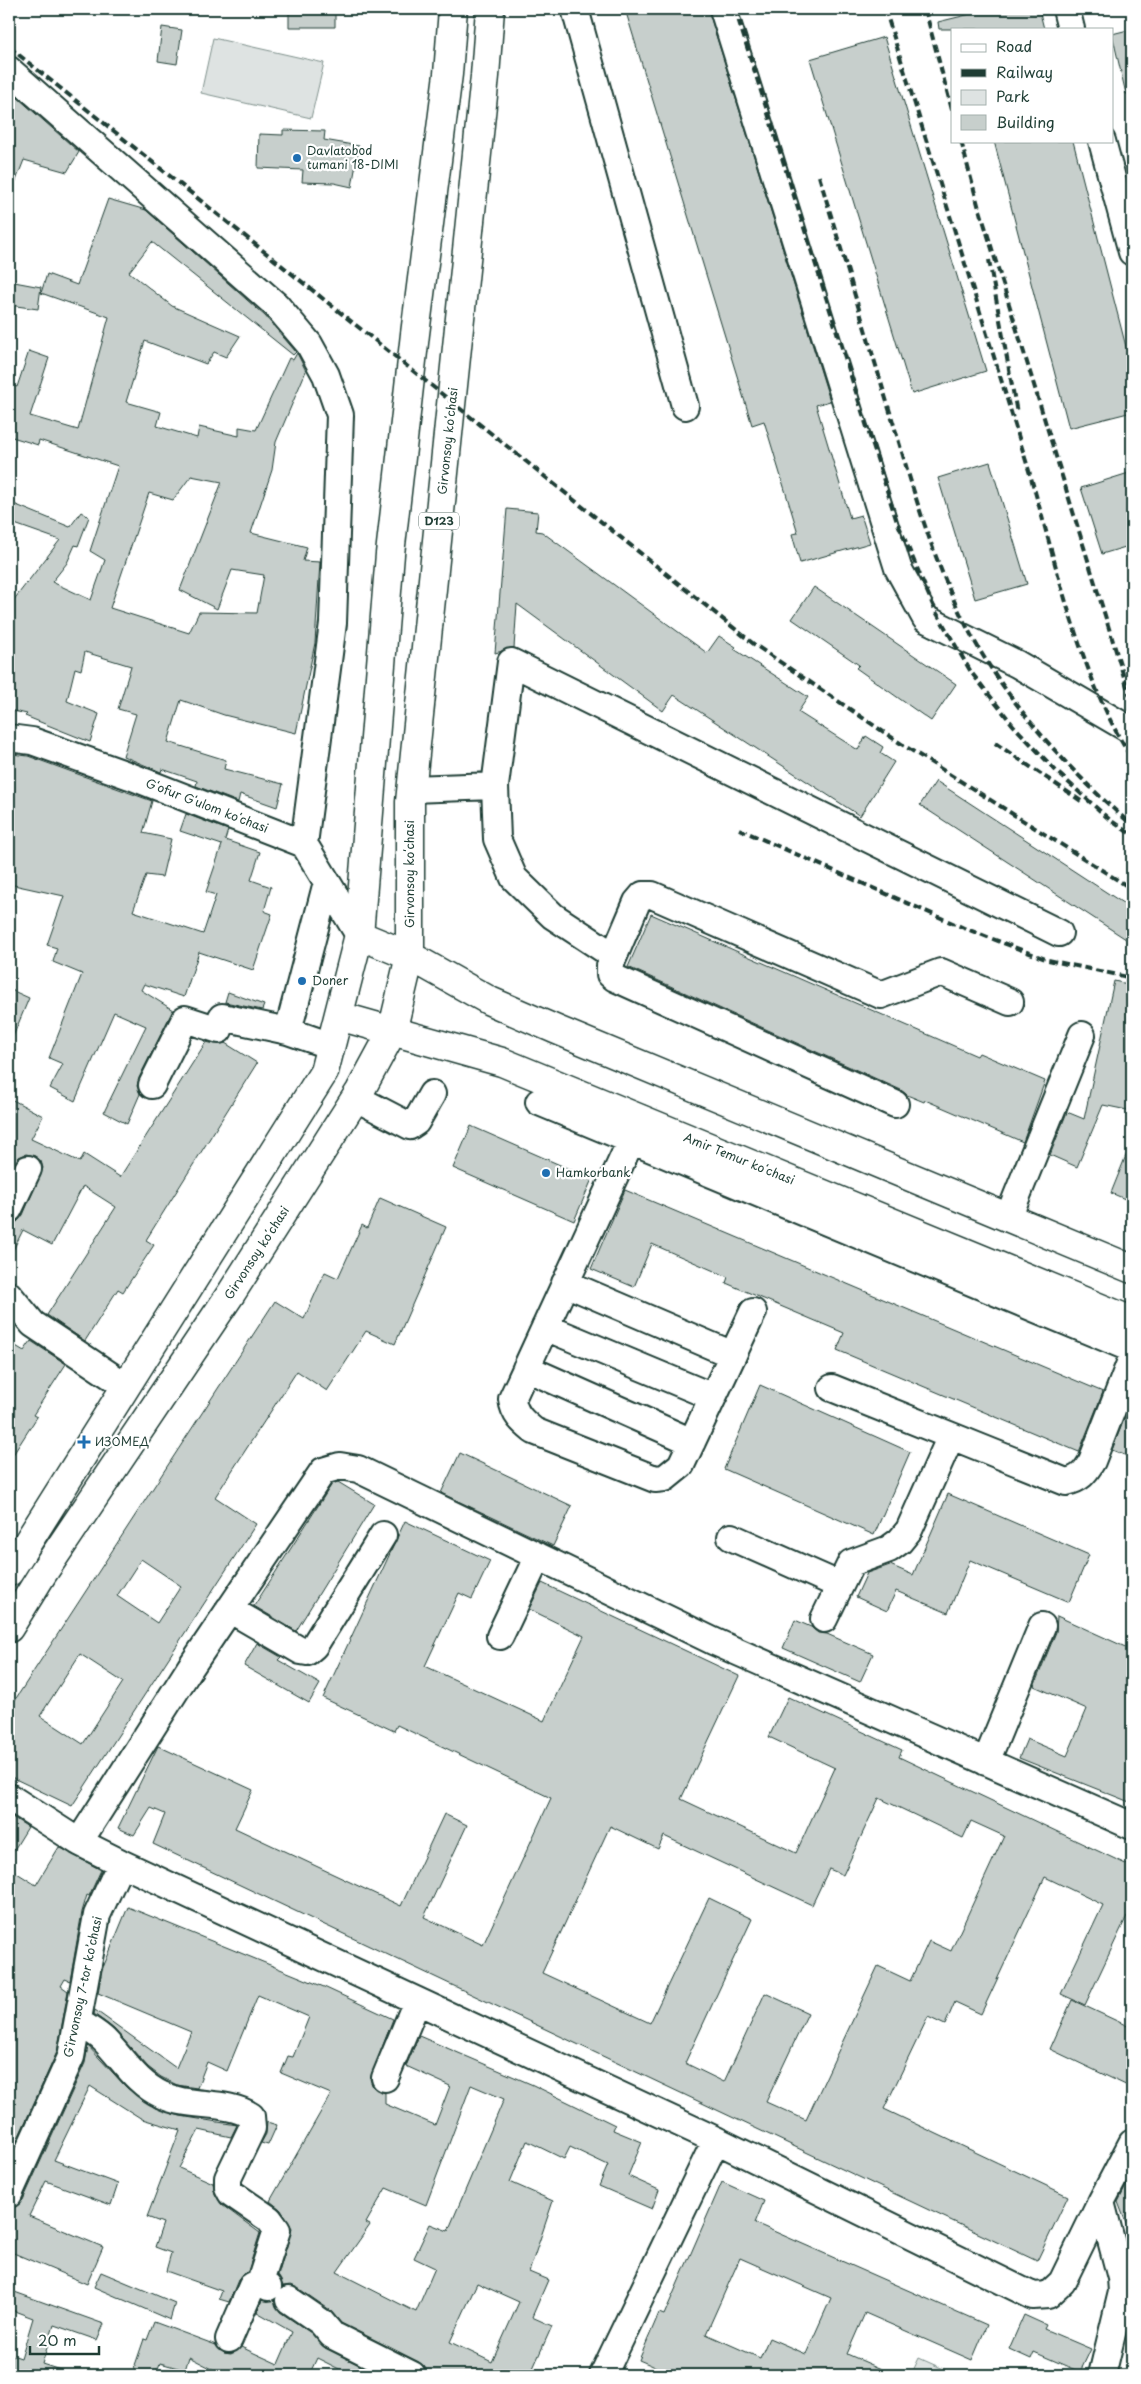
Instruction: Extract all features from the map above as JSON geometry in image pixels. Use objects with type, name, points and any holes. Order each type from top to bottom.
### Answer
[{"type":"main road","points":[[9,1572],[324,1072],[359,935],[390,554],[415,334],[448,74],[453,9]]},
{"type":"main road","name":"Girvonsoy koʻchasi","points":[[9,1628],[43,1573],[232,1292],[356,1098],[392,1032],[410,956],[411,789],[485,76],[490,9]]},
{"type":"main road","points":[[359,935],[410,956],[498,1005],[1132,1269]]},
{"type":"main road","name":"Amir Temur koʻchasi","points":[[339,1016],[502,1062],[636,1130],[1132,1321]]},
{"type":"street","points":[[575,9],[685,406]]},
{"type":"street","points":[[723,9],[895,559],[926,618],[1017,664],[1132,731]]},
{"type":"street","points":[[1066,9],[1071,28]]},
{"type":"street","points":[[9,70],[276,305],[310,344],[326,376],[340,415],[333,623],[304,844],[359,935]]},
{"type":"street","points":[[1102,142],[1132,252]]},
{"type":"street","points":[[614,956],[553,916],[514,878],[497,839],[495,786],[511,662],[1059,933]]},
{"type":"street","name":"Gʻofur Gʻulom koʻchasi","points":[[9,738],[32,741],[130,776],[304,844]]},
{"type":"street","points":[[411,789],[495,786]]},
{"type":"street","points":[[288,1031],[327,882]]},
{"type":"street","points":[[895,1104],[615,978],[610,974],[610,966],[637,902],[643,895],[652,895],[881,995],[941,972],[1010,1002]]},
{"type":"street","points":[[152,1085],[185,1019],[219,1030],[222,1017],[288,1031],[331,1046]]},
{"type":"street","points":[[1008,1218],[1082,1035]]},
{"type":"street","points":[[356,1098],[410,1126],[416,1122],[432,1094]]},
{"type":"street","points":[[540,1102],[636,1130],[1132,1349]]},
{"type":"street","points":[[636,1130],[512,1399],[513,1408],[520,1420],[534,1431],[654,1479],[665,1478],[681,1466],[753,1312]]},
{"type":"street","points":[[9,1209],[28,1169]]},
{"type":"street","points":[[565,1283],[732,1355]]},
{"type":"street","points":[[9,1295],[33,1324],[126,1386]]},
{"type":"street","points":[[545,1327],[713,1397]]},
{"type":"street","points":[[832,1388],[1066,1482],[1077,1480],[1084,1475],[1092,1462],[1132,1358]]},
{"type":"street","points":[[526,1368],[692,1442]]},
{"type":"street","points":[[824,1620],[851,1563],[888,1549],[900,1541],[909,1530],[951,1436]]},
{"type":"street","points":[[79,1842],[229,1609],[324,1470],[340,1466],[358,1470],[713,1641],[1132,1826]]},
{"type":"street","points":[[229,1609],[301,1651],[307,1652],[314,1646],[383,1535]]},
{"type":"street","points":[[731,1536],[839,1585]]},
{"type":"street","points":[[500,1636],[538,1556]]},
{"type":"street","points":[[986,1762],[1042,1626]]},
{"type":"street","points":[[9,1797],[79,1842],[122,1863],[716,2140],[1034,2296],[1048,2295],[1062,2282],[1132,2143]]},
{"type":"street","name":"Gʼirvonsoy 7-tor koʼchasi","points":[[9,2194],[71,2057],[79,2022],[97,1916],[122,1863]]},
{"type":"street","points":[[385,2078],[417,2001]]},
{"type":"street","points":[[79,2022],[103,2039],[134,2076],[163,2096],[189,2103],[234,2110],[251,2116],[252,2128],[228,2178],[228,2187],[231,2193],[269,2219],[277,2230],[272,2290]]},
{"type":"street","points":[[603,2375],[716,2140]]},
{"type":"street","points":[[1101,2202],[1121,2278],[1122,2292],[1102,2375]]},
{"type":"street","points":[[230,2339],[252,2286],[272,2290],[321,2322],[332,2334],[412,2375]]},
{"type":"green space","points":[[213,38],[324,63],[311,118],[201,93]]},
{"type":"green space","points":[[919,2358],[957,2375],[911,2375]]},
{"type":"building","points":[[289,9],[335,9],[335,27],[289,27]]},
{"type":"building","points":[[625,9],[708,9],[830,401],[816,405],[850,518],[861,515],[870,543],[800,563],[792,534],[798,533],[764,421],[752,425]]},
{"type":"building","points":[[991,9],[1039,9],[1044,28],[939,29],[938,22]]},
{"type":"building","points":[[162,27],[182,30],[177,64],[158,61]]},
{"type":"building","points":[[1132,29],[1132,94],[1126,94],[1114,43],[1114,34]]},
{"type":"building","points":[[884,37],[986,371],[912,394],[810,59]]},
{"type":"building","points":[[9,90],[79,152],[67,172],[24,160],[10,196],[9,133],[14,116],[9,112]]},
{"type":"building","points":[[283,130],[325,131],[324,140],[359,146],[352,187],[334,183],[302,182],[303,170],[258,168],[259,134],[283,135]]},
{"type":"building","points":[[994,142],[1073,142],[1132,370],[1132,412],[1069,428]]},
{"type":"building","points":[[108,199],[146,210],[265,316],[296,352],[293,355],[152,242],[129,272],[172,306],[240,336],[226,357],[214,352],[206,364],[145,341],[126,402],[161,412],[157,426],[197,438],[199,427],[239,436],[239,427],[256,430],[289,358],[293,360],[297,353],[306,371],[276,442],[272,470],[251,533],[307,547],[303,561],[320,562],[315,643],[296,733],[224,715],[181,700],[168,742],[226,760],[224,769],[283,784],[277,807],[240,794],[238,802],[196,786],[197,781],[162,769],[161,772],[123,756],[136,714],[118,709],[131,666],[85,652],[81,670],[75,668],[67,701],[99,714],[90,742],[25,716],[27,714],[9,710],[9,606],[60,540],[9,522],[9,502],[70,527],[81,512],[89,517],[78,546],[75,545],[67,563],[52,582],[91,600],[105,560],[90,551],[118,466],[39,440],[38,445],[9,436],[9,384],[17,387],[29,351],[49,358],[30,416],[78,430],[109,317],[41,293],[47,274],[77,285]],"holes":[[[191,476],[222,482],[180,590],[217,609],[232,570],[264,575],[257,613],[199,612],[189,633],[110,608],[149,493],[173,500]]]},
{"type":"building","points":[[9,281],[41,287],[38,309],[9,305]]},
{"type":"building","points":[[990,462],[1027,584],[975,599],[938,478]]},
{"type":"building","points":[[1132,472],[1132,545],[1102,554],[1081,488]]},
{"type":"building","points":[[507,509],[538,512],[536,531],[542,532],[707,653],[719,636],[736,647],[734,649],[808,697],[798,712],[858,750],[866,736],[883,747],[880,753],[894,762],[860,816],[674,695],[663,711],[517,604],[514,648],[495,653]]},
{"type":"building","points":[[814,587],[956,684],[931,721],[856,668],[859,665],[792,619]]},
{"type":"building","points":[[9,755],[28,756],[152,801],[143,833],[171,839],[162,877],[146,875],[133,911],[203,934],[216,895],[206,892],[222,845],[180,831],[186,814],[228,830],[225,840],[260,852],[251,880],[271,887],[264,911],[272,914],[253,970],[199,952],[184,997],[144,984],[141,990],[173,1010],[139,1078],[137,1086],[140,1094],[127,1124],[104,1112],[146,1026],[114,1012],[75,1101],[50,1088],[63,1064],[49,1058],[82,974],[53,962],[57,948],[47,945],[64,896],[9,884]]},
{"type":"building","points":[[936,781],[1132,909],[1132,943],[920,805]]},
{"type":"building","points":[[651,914],[977,1056],[979,1053],[1045,1081],[1023,1142],[925,1100],[924,1102],[907,1095],[901,1090],[628,967]]},
{"type":"building","points":[[1114,981],[1132,985],[1132,1111],[1103,1105],[1077,1167],[1050,1155],[1067,1112],[1084,1119]]},
{"type":"building","points":[[9,989],[29,998],[9,1046]]},
{"type":"building","points":[[228,992],[264,1005],[262,1010],[225,1002]]},
{"type":"building","points":[[206,1042],[215,1044],[225,1043],[257,1063],[146,1240],[154,1245],[123,1292],[118,1289],[85,1341],[47,1315],[116,1207],[83,1186],[52,1245],[23,1230],[9,1258],[9,1224],[17,1222],[23,1215],[43,1168],[41,1161],[35,1156],[26,1154],[19,1157],[9,1175],[9,1098],[43,1116],[31,1139],[80,1162],[84,1154],[120,1177]]},
{"type":"building","points":[[471,1126],[592,1179],[574,1221],[453,1168]]},
{"type":"building","points":[[1132,1144],[1132,1202],[1111,1193]]},
{"type":"building","points":[[625,1190],[1103,1392],[1079,1452],[837,1350],[844,1333],[726,1283],[728,1277],[652,1244],[634,1287],[591,1269]]},
{"type":"building","points":[[380,1198],[446,1227],[395,1344],[366,1331],[327,1391],[297,1371],[215,1497],[256,1524],[72,1806],[9,1776],[9,1709],[275,1301],[304,1319],[325,1272],[338,1278],[362,1225],[367,1228]],"holes":[[[141,1559],[181,1586],[157,1623],[117,1596]],[[80,1654],[123,1682],[83,1744],[40,1716]]]},
{"type":"building","points":[[31,1341],[66,1364],[33,1415],[37,1417],[9,1461],[9,1342],[24,1351]]},
{"type":"building","points":[[760,1385],[910,1452],[874,1535],[724,1469]]},
{"type":"building","points":[[1128,1409],[1132,1410],[1132,1458],[1112,1450]]},
{"type":"building","points":[[460,1453],[572,1506],[553,1546],[441,1493]]},
{"type":"building","points":[[338,1482],[374,1504],[296,1631],[254,1606],[332,1484]]},
{"type":"building","points":[[948,1494],[1089,1555],[1069,1602],[970,1560],[948,1613],[896,1591],[887,1611],[856,1597],[867,1573],[890,1565],[913,1575]]},
{"type":"building","points":[[405,1521],[490,1561],[472,1599],[459,1593],[425,1666],[544,1721],[584,1636],[529,1609],[542,1583],[739,1676],[681,1799],[796,1853],[835,1768],[769,1737],[788,1697],[902,1750],[899,1757],[1132,1867],[1132,1919],[1127,1916],[1085,2005],[1061,1994],[1103,1905],[1045,1877],[981,2014],[955,2002],[945,2025],[928,2017],[884,2109],[1068,2196],[1037,2261],[153,1844],[165,1814],[151,1808],[134,1835],[118,1828],[158,1746],[253,1790],[235,1828],[401,1906],[444,1814],[467,1825],[424,1917],[483,1945],[551,1798],[397,1725],[394,1731],[323,1698]],"holes":[[[879,1798],[963,1838],[971,1821],[1004,1836],[951,1951],[929,1941],[910,1981],[878,1966],[806,2120],[766,2102],[808,2013],[765,1993],[724,2082],[685,2063],[752,1919],[709,1898],[650,2023],[542,1973],[610,1826],[658,1849],[664,1836],[812,1905],[829,1869],[843,1875]]]},
{"type":"building","points":[[1057,1616],[1132,1650],[1132,1803],[1019,1758],[1027,1739],[1067,1756],[1087,1709],[1034,1686],[1056,1632]]},
{"type":"building","points":[[795,1620],[811,1627],[818,1633],[827,1634],[873,1654],[860,1682],[783,1648]]},
{"type":"building","points":[[257,1643],[281,1657],[278,1660],[320,1684],[309,1703],[244,1666]]},
{"type":"building","points":[[9,1815],[28,1827],[9,1858]]},
{"type":"building","points":[[59,1847],[101,1870],[89,1896],[87,1895],[82,1912],[70,1981],[65,1979],[61,1986],[68,1991],[57,2052],[9,2158],[9,1868],[36,1885]]},
{"type":"building","points":[[128,1907],[324,1987],[393,2019],[370,2079],[373,2087],[385,2093],[385,2104],[435,2125],[450,2086],[406,2066],[419,2036],[533,2085],[615,2125],[613,2130],[642,2142],[628,2176],[659,2190],[652,2209],[599,2186],[608,2165],[570,2147],[564,2159],[527,2141],[510,2182],[553,2201],[529,2272],[548,2280],[532,2317],[552,2326],[530,2375],[427,2375],[425,2367],[419,2362],[341,2323],[330,2310],[298,2288],[291,2285],[283,2286],[278,2276],[292,2228],[281,2210],[270,2201],[331,2094],[281,2073],[288,2056],[293,2057],[309,2017],[258,1995],[227,2071],[207,2062],[197,2088],[177,2085],[161,2077],[148,2067],[114,2029],[94,2014],[95,2010],[176,2068],[191,2032],[98,1993],[102,1970]],"holes":[[[471,2085],[504,2099],[448,2231],[430,2224],[414,2258],[435,2268],[416,2312],[337,2272],[370,2225],[366,2223],[386,2188],[426,2205]],[[477,2283],[519,2302],[492,2362],[450,2342]]]},
{"type":"building","points":[[1072,2000],[1132,2028],[1132,2088],[1050,2049]]},
{"type":"building","points":[[88,2046],[127,2088],[155,2108],[180,2116],[237,2125],[231,2137],[199,2130],[179,2168],[213,2183],[215,2194],[222,2205],[260,2233],[248,2271],[238,2280],[229,2302],[219,2299],[222,2291],[166,2271],[171,2253],[155,2247],[163,2223],[147,2217],[180,2130],[142,2119],[90,2086],[54,2160],[118,2184],[111,2205],[46,2181],[29,2216],[103,2247],[87,2284],[11,2252],[9,2257],[9,2209],[17,2206],[23,2200],[85,2063]]},
{"type":"building","points":[[267,2122],[277,2125],[268,2145],[261,2143],[266,2134]]},
{"type":"building","points":[[1132,2175],[1132,2236],[1131,2236],[1118,2202]]},
{"type":"building","points":[[722,2182],[764,2201],[755,2223],[987,2325],[972,2360],[865,2313],[847,2354],[895,2375],[674,2375],[639,2360],[659,2313],[664,2315]],"holes":[[[740,2258],[831,2298],[806,2354],[769,2338],[760,2358],[706,2334]]]},
{"type":"building","points":[[101,2272],[175,2303],[170,2320],[94,2287]]},
{"type":"building","points":[[9,2290],[104,2324],[97,2340],[54,2325],[42,2364],[63,2371],[62,2375],[9,2375],[9,2354],[21,2358],[33,2318],[9,2309]]},
{"type":"building","points":[[262,2300],[274,2300],[280,2312],[311,2333],[325,2348],[379,2375],[351,2375],[317,2358],[309,2375],[224,2375],[189,2357],[185,2370],[160,2363],[156,2375],[144,2375],[133,2371],[144,2339],[147,2340],[154,2322],[216,2345],[224,2353],[231,2354],[241,2347],[278,2364],[292,2332],[257,2312]]},
{"type":"building","points":[[1024,2315],[1046,2325],[1044,2329],[1091,2349],[1080,2372],[1034,2352],[1031,2359],[1009,2349]]},
{"type":"railway","points":[[735,9],[896,519],[935,610],[971,672],[1013,725],[1057,772],[1110,820],[1132,835]]},
{"type":"railway","points":[[885,9],[1009,404],[1082,652],[1096,690],[1132,759]]},
{"type":"railway","points":[[925,9],[951,106]]},
{"type":"railway","points":[[9,47],[755,645],[903,745],[1132,889]]},
{"type":"railway","points":[[961,142],[981,216]]},
{"type":"railway","points":[[819,176],[932,547],[958,608],[972,637],[989,665],[1020,708],[1073,770],[1132,825]]},
{"type":"railway","points":[[980,210],[1132,703]]},
{"type":"railway","points":[[989,260],[1017,413]]},
{"type":"railway","points":[[995,743],[1081,801]]},
{"type":"railway","points":[[739,829],[964,928],[1048,960],[1132,978]]},
{"type":"place","name":"Davlatobod tumani 18-DIMI","points":[[297,158]]},
{"type":"place","name":"Doner","points":[[302,981]]},
{"type":"place","name":"Hamkorbank","points":[[546,1173]]},
{"type":"place","name":"ИЗОМЕД","points":[[84,1442]]}]
